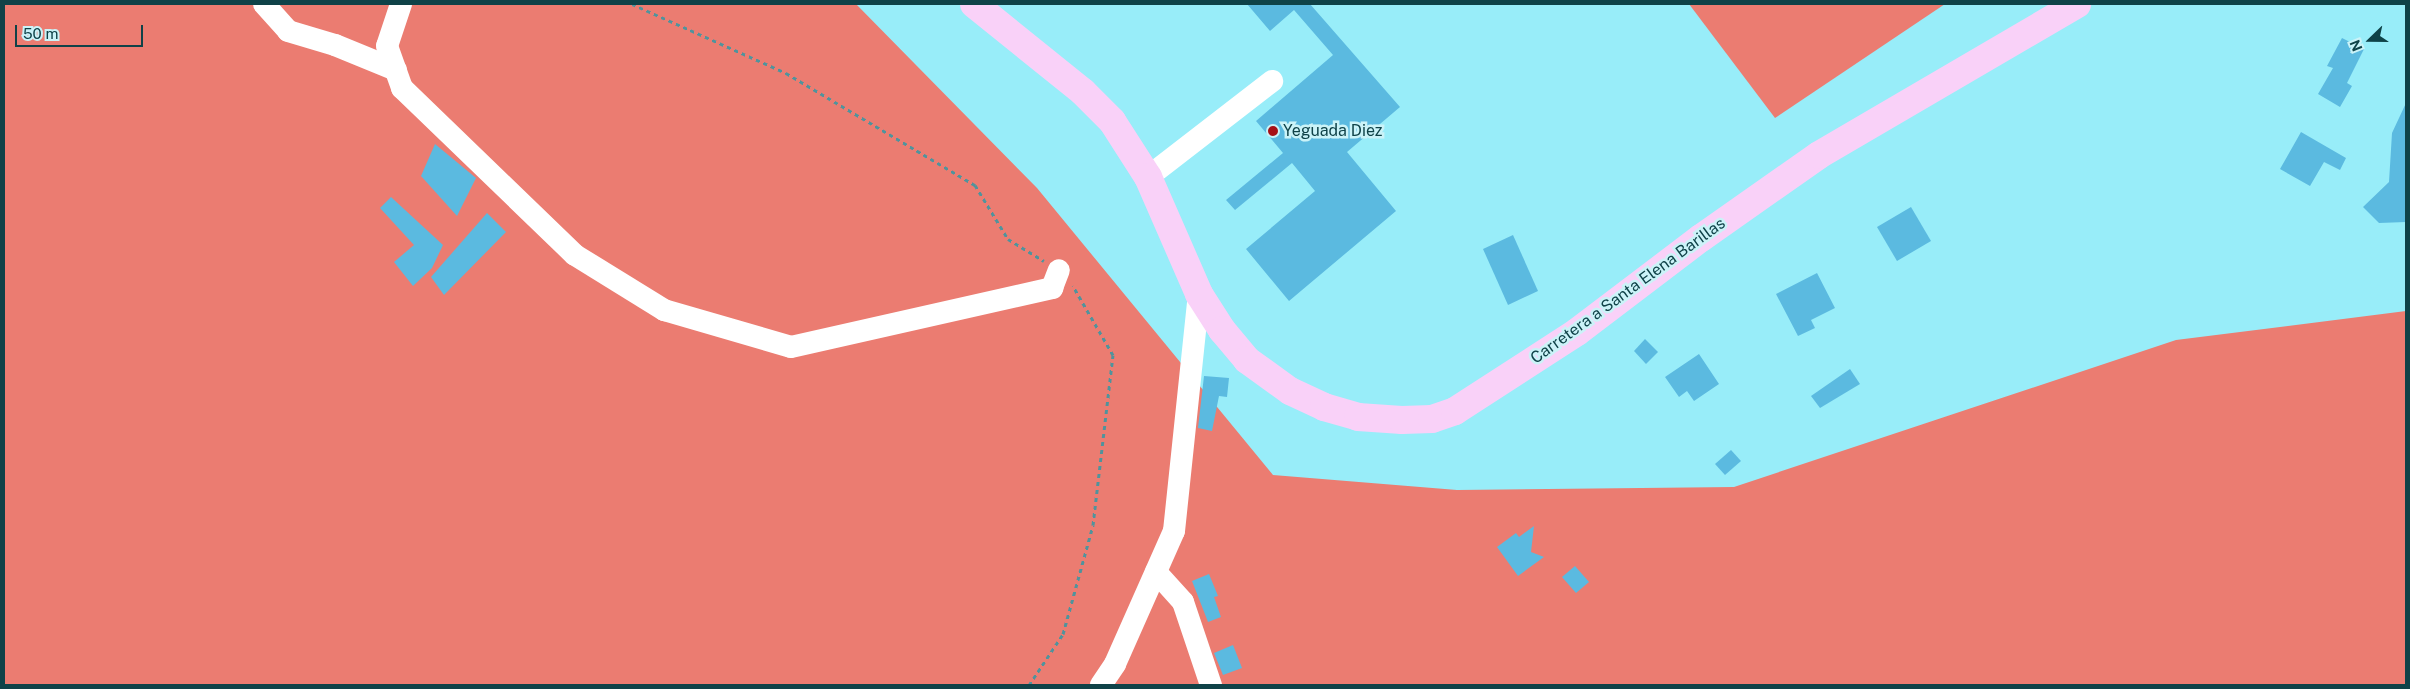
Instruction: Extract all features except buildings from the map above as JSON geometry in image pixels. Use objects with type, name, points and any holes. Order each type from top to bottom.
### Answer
[{"type":"main road","name":"Carretera a Santa Elena Barillas","points":[[974,4],[1084,92],[1112,121],[1148,176],[1198,294],[1222,330],[1247,360],[1290,391],[1324,408],[1358,417],[1402,420],[1432,419],[1455,411],[1578,332],[1701,238],[1818,155],[2077,4]]},
{"type":"street","points":[[264,4],[288,31],[396,70]]},
{"type":"street","points":[[401,4],[387,46],[402,88],[574,255],[664,310],[791,347],[1052,288],[1059,270]]},
{"type":"street","points":[[1148,176],[1272,81]]},
{"type":"street","points":[[1101,685],[1114,664],[1174,531],[1198,294]]},
{"type":"street","points":[[1156,572],[1183,602],[1211,685]]},
{"type":"shaded area","points":[[4,4],[856,4],[1037,188],[1273,475],[1457,490],[1734,487],[2176,340],[2406,311],[2406,685],[4,685]]},
{"type":"shaded area","points":[[1689,4],[1945,4],[1775,118]]},
{"type":"place","name":"Yeguada Diez","points":[[1273,131]]}]
